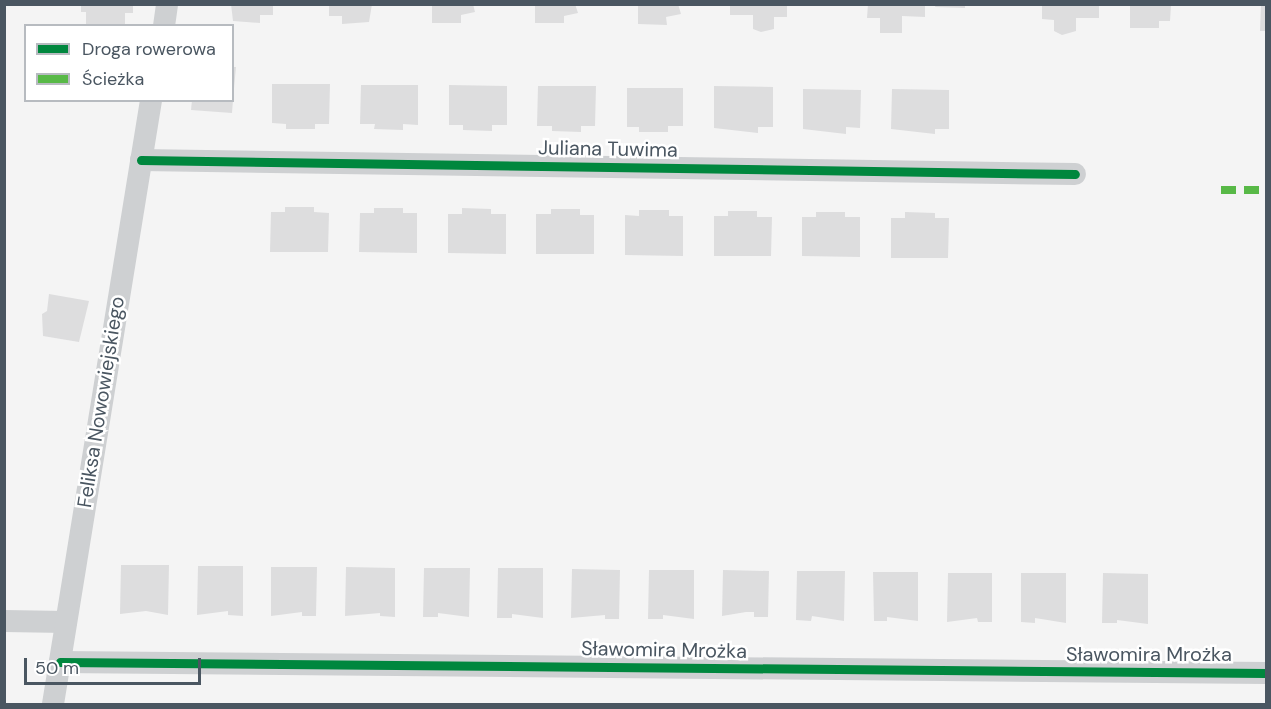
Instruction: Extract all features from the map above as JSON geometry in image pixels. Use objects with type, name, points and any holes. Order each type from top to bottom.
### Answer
[{"type":"street","points":[[164,24],[167,4]]},
{"type":"street","name":"Feliksa Nowowiejskiego","points":[[53,705],[151,102]]},
{"type":"street","name":"Juliana Tuwima","points":[[141,160],[1075,174]]},
{"type":"street","points":[[4,621],[66,622]]},
{"type":"street","name":"Sławomira Mrożka","points":[[60,662],[1266,673]]},
{"type":"building","points":[[81,4],[133,4],[133,13],[125,13],[125,24],[86,24],[86,12],[81,12]]},
{"type":"building","points":[[231,4],[273,4],[273,15],[260,15],[260,23],[233,21]]},
{"type":"building","points":[[329,4],[372,4],[369,22],[342,24],[342,16],[329,16]]},
{"type":"building","points":[[432,4],[473,4],[475,12],[461,15],[461,23],[432,23]]},
{"type":"building","points":[[535,4],[575,4],[578,13],[564,16],[564,23],[535,23]]},
{"type":"building","points":[[638,4],[678,4],[681,14],[666,17],[667,25],[638,24]]},
{"type":"building","points":[[730,4],[787,4],[787,17],[774,17],[774,29],[761,32],[753,29],[753,15],[730,15]]},
{"type":"building","points":[[868,4],[925,4],[925,17],[902,16],[902,33],[880,33],[880,18],[867,18]]},
{"type":"building","points":[[936,4],[965,4],[965,8],[935,7]]},
{"type":"building","points":[[1042,4],[1099,4],[1099,18],[1076,18],[1076,31],[1062,35],[1054,31],[1054,20],[1042,19]]},
{"type":"building","points":[[1261,4],[1266,4],[1266,31],[1260,31]]},
{"type":"building","points":[[1130,5],[1171,5],[1170,21],[1159,21],[1159,28],[1130,28]]},
{"type":"building","points":[[272,84],[330,84],[329,124],[315,124],[315,129],[286,129],[286,124],[272,123]]},
{"type":"building","points":[[361,85],[418,85],[418,125],[403,124],[403,130],[374,129],[375,124],[360,124]]},
{"type":"building","points":[[449,85],[507,86],[507,125],[492,125],[492,131],[463,130],[463,125],[449,125]]},
{"type":"building","points":[[538,86],[596,86],[595,126],[581,126],[581,132],[552,131],[552,126],[537,126]]},
{"type":"building","points":[[714,86],[773,87],[773,127],[758,127],[758,133],[714,128]]},
{"type":"building","points":[[627,88],[683,88],[683,126],[668,126],[668,132],[639,132],[639,127],[627,127]]},
{"type":"building","points":[[803,89],[861,90],[860,128],[846,127],[846,134],[803,129]]},
{"type":"building","points":[[892,89],[949,90],[949,129],[935,129],[935,134],[891,129]]},
{"type":"building","points":[[192,102],[233,102],[232,113],[191,110]]},
{"type":"building","points":[[285,207],[314,207],[314,212],[329,213],[328,252],[270,252],[271,212],[285,212]]},
{"type":"building","points":[[374,208],[403,208],[403,213],[417,213],[417,253],[359,252],[360,213],[374,213]]},
{"type":"building","points":[[462,208],[491,209],[491,214],[506,214],[506,254],[448,253],[448,214],[462,214]]},
{"type":"building","points":[[551,209],[580,209],[580,215],[594,215],[594,254],[536,254],[536,214],[551,214]]},
{"type":"building","points":[[639,210],[669,210],[669,216],[683,216],[683,256],[625,255],[625,215],[639,216]]},
{"type":"building","points":[[728,211],[757,211],[757,217],[772,217],[771,256],[714,256],[714,216],[728,216]]},
{"type":"building","points":[[816,212],[845,212],[845,217],[860,217],[860,257],[802,256],[802,217],[816,217]]},
{"type":"building","points":[[905,212],[935,213],[935,218],[949,218],[948,258],[891,258],[891,218],[905,218]]},
{"type":"building","points":[[49,294],[89,301],[79,342],[43,336],[42,314],[47,311]]},
{"type":"building","points":[[121,565],[169,565],[168,615],[146,611],[120,614]]},
{"type":"building","points":[[198,566],[243,566],[243,616],[228,615],[228,611],[197,615]]},
{"type":"building","points":[[271,567],[317,567],[316,616],[302,616],[302,612],[271,616]]},
{"type":"building","points":[[346,567],[395,568],[395,617],[380,616],[380,613],[345,616]]},
{"type":"building","points":[[424,568],[470,568],[469,617],[438,613],[438,617],[423,617]]},
{"type":"building","points":[[498,568],[543,568],[543,618],[512,614],[512,618],[497,618]]},
{"type":"building","points":[[572,569],[620,570],[619,619],[605,619],[605,615],[571,618]]},
{"type":"building","points":[[649,570],[694,570],[694,619],[663,615],[663,619],[648,619]]},
{"type":"building","points":[[723,570],[769,571],[768,617],[754,617],[754,612],[722,616]]},
{"type":"building","points":[[797,571],[845,571],[844,621],[812,616],[811,621],[796,620]]},
{"type":"building","points":[[873,572],[918,572],[918,621],[887,617],[887,621],[874,621]]},
{"type":"building","points":[[948,573],[992,573],[992,622],[978,622],[977,618],[947,622]]},
{"type":"building","points":[[1021,573],[1066,573],[1066,623],[1035,618],[1035,623],[1021,622]]},
{"type":"building","points":[[1103,573],[1148,574],[1148,624],[1117,620],[1117,623],[1102,623]]},
{"type":"marked path","points":[[1221,190],[1266,190]]},
{"type":"cycle path","points":[[141,160],[1075,174]]},
{"type":"cycle path","points":[[60,662],[1266,673]]}]
